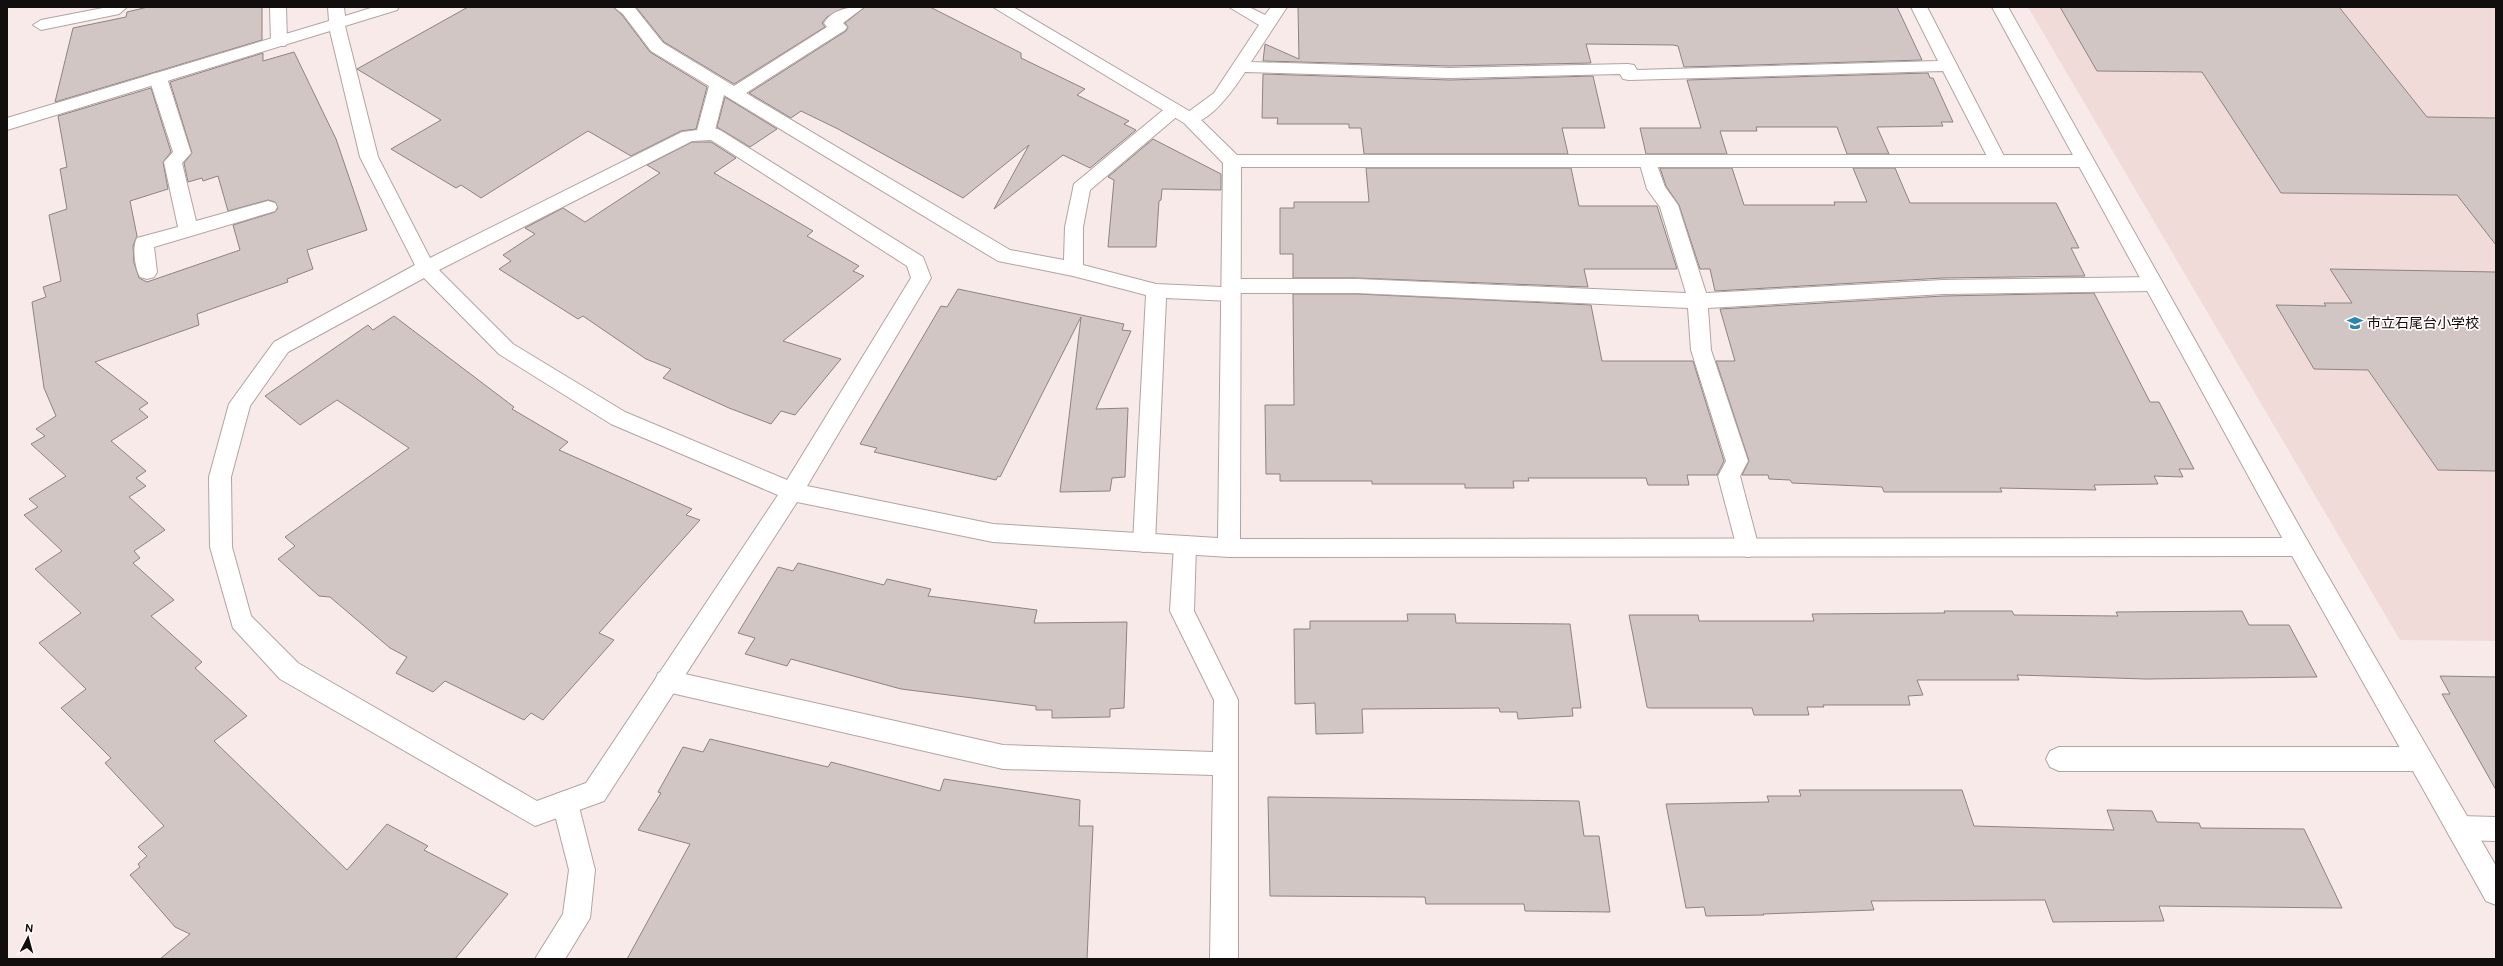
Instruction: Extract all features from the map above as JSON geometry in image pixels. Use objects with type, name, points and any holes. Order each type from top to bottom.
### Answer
[{"type":"street","points":[[40,26],[113,11],[118,7]]},
{"type":"street","points":[[278,7],[279,42]]},
{"type":"street","points":[[7,124],[279,42],[336,16],[391,7]]},
{"type":"street","points":[[622,7],[629,11],[657,47],[726,90],[1005,256],[1074,269],[1156,290],[1231,290],[1358,286],[1698,301],[1943,287],[2153,284]]},
{"type":"street","points":[[705,134],[726,90],[839,27],[832,23],[856,7]]},
{"type":"street","points":[[1001,7],[1190,119],[1232,161],[2085,161]]},
{"type":"street","points":[[1237,7],[1268,23]]},
{"type":"street","points":[[1190,119],[1220,97],[1279,7]]},
{"type":"street","points":[[1919,7],[1998,162]]},
{"type":"street","points":[[2000,7],[2299,547],[2496,892]]},
{"type":"street","points":[[336,16],[369,157],[426,268],[506,348],[618,418],[792,492],[993,533],[1229,548],[2299,547]]},
{"type":"street","points":[[1240,67],[1450,73],[1628,69],[1629,75],[1949,66]]},
{"type":"street","points":[[158,78],[182,154],[173,162],[188,229]]},
{"type":"street","points":[[1074,269],[1074,227],[1081,188],[1174,110]]},
{"type":"street","points":[[714,134],[916,262],[921,278],[792,492],[595,792],[535,814],[289,671],[241,621],[221,547],[220,477],[240,404],[280,347],[426,268],[688,136],[714,134]]},
{"type":"street","points":[[1229,548],[1232,161]]},
{"type":"street","points":[[1648,161],[1656,189],[1669,205],[1698,301],[1701,350],[1737,461],[1730,476],[1748,548]]},
{"type":"street","points":[[147,272],[144,243],[268,207]]},
{"type":"street","points":[[1144,543],[1156,290]]},
{"type":"street","points":[[1185,545],[1182,610],[1226,700],[1224,959]]},
{"type":"street","points":[[668,682],[1003,757],[1226,764]]},
{"type":"street","points":[[2058,759],[2420,759]]},
{"type":"street","points":[[549,959],[576,918],[582,870],[565,803]]},
{"type":"street","points":[[2459,828],[2496,829]]},
{"type":"shaded area","name":"市立石尾台小学校","points":[[2028,7],[2496,7],[2496,641],[2400,640]]},
{"type":"building","points":[[148,7],[262,7],[262,40],[55,102],[73,28],[126,17],[127,12]]},
{"type":"building","points":[[468,7],[613,7],[622,15],[650,52],[707,87],[696,129],[681,131],[631,156],[588,131],[481,198],[461,185],[456,188],[391,149],[441,120],[357,69]]},
{"type":"building","points":[[636,7],[846,7],[827,17],[822,23],[825,27],[734,84],[664,42]]},
{"type":"building","points":[[865,7],[930,7],[1021,53],[1021,58],[1085,89],[1077,95],[1129,121],[1124,124],[1136,130],[1090,168],[1063,155],[994,209],[1029,145],[963,198],[838,129],[801,111],[791,118],[749,93],[846,31],[848,27],[845,23]]},
{"type":"building","points":[[1298,7],[1897,7],[1922,60],[1684,67],[1678,46],[1586,44],[1591,63],[1450,66],[1263,61],[1265,44],[1299,59]]},
{"type":"building","points":[[2060,7],[2339,7],[2427,117],[2496,118],[2496,245],[2457,195],[2281,193],[2202,72],[2097,71]]},
{"type":"building","points":[[294,52],[336,139],[367,230],[307,250],[313,269],[287,279],[288,282],[197,314],[199,325],[95,362],[148,403],[139,409],[148,417],[111,441],[146,471],[136,478],[146,486],[129,497],[165,530],[134,551],[140,558],[133,563],[174,600],[151,616],[202,662],[195,668],[247,716],[214,741],[347,870],[387,824],[428,846],[424,850],[508,894],[455,959],[160,959],[190,934],[175,927],[130,875],[140,867],[138,864],[147,856],[138,847],[164,826],[105,763],[111,758],[61,708],[86,689],[39,643],[81,613],[35,569],[62,551],[24,515],[38,507],[29,499],[66,476],[31,444],[45,436],[36,429],[56,416],[44,388],[32,302],[46,297],[43,287],[61,281],[49,215],[67,209],[60,169],[67,167],[58,116],[151,88],[171,152],[163,162],[168,189],[130,201],[137,236],[133,246],[134,263],[139,278],[147,282],[240,250],[233,225],[275,212],[278,208],[275,202],[268,200],[228,211],[218,176],[203,181],[202,178],[188,182],[184,163],[192,153],[170,82],[263,53],[263,61]]},
{"type":"building","points":[[1928,73],[1930,78],[1933,78],[1953,122],[1941,122],[1943,126],[1877,127],[1889,154],[1847,154],[1837,127],[1756,127],[1757,131],[1720,131],[1727,154],[1646,154],[1640,128],[1701,128],[1687,80]]},
{"type":"building","points":[[1263,74],[1450,80],[1593,76],[1605,128],[1562,128],[1568,154],[1364,154],[1361,128],[1349,128],[1349,124],[1277,124],[1278,118],[1262,118]]},
{"type":"building","points":[[725,97],[777,129],[750,147],[717,127]]},
{"type":"building","points":[[1153,139],[1221,174],[1221,190],[1162,189],[1161,200],[1159,201],[1156,247],[1108,247],[1114,180],[1108,177]]},
{"type":"building","points":[[692,142],[711,142],[736,158],[714,173],[813,231],[807,236],[859,266],[853,271],[864,276],[783,341],[841,359],[795,415],[781,411],[771,424],[729,408],[663,378],[671,369],[646,359],[583,316],[578,319],[499,269],[511,261],[503,255],[535,234],[525,228],[563,208],[585,222],[660,173],[647,165]]},
{"type":"building","points":[[1366,168],[1571,168],[1579,206],[1657,206],[1677,269],[1584,269],[1588,287],[1357,278],[1293,278],[1293,254],[1280,254],[1280,208],[1294,208],[1294,202],[1369,202]]},
{"type":"building","points":[[1660,168],[1732,168],[1744,205],[1835,205],[1834,202],[1867,202],[1853,168],[1895,168],[1910,203],[2056,203],[2079,248],[2071,248],[2085,276],[1943,278],[1715,291],[1710,269],[1700,269],[1679,205],[1666,186]]},
{"type":"building","points":[[2330,269],[2496,272],[2496,471],[2438,470],[2368,370],[2314,369],[2276,305],[2326,306],[2324,303],[2352,303]]},
{"type":"building","points":[[958,289],[1124,324],[1122,330],[1131,331],[1096,409],[1128,408],[1125,477],[1112,478],[1110,491],[1060,492],[1081,317],[1000,477],[998,476],[996,480],[874,452],[877,448],[860,444],[941,306],[947,307]]},
{"type":"building","points":[[2094,293],[2150,402],[2159,402],[2194,469],[2179,469],[2183,477],[2154,476],[2158,484],[2094,485],[2096,490],[2000,488],[2002,492],[1884,492],[1882,487],[1792,483],[1790,480],[1769,479],[1768,475],[1742,475],[1749,461],[1716,361],[1735,361],[1720,309],[1943,296]]},
{"type":"building","points":[[1293,294],[1357,294],[1591,305],[1602,361],[1693,361],[1724,461],[1717,475],[1687,475],[1689,485],[1648,485],[1646,478],[1528,478],[1529,481],[1513,481],[1514,488],[1465,488],[1465,484],[1372,484],[1372,481],[1280,481],[1280,474],[1266,474],[1265,405],[1294,405]]},
{"type":"building","points":[[394,316],[514,407],[512,409],[568,442],[559,450],[692,509],[686,515],[700,520],[599,633],[614,640],[543,720],[531,713],[524,720],[445,681],[433,692],[396,673],[407,657],[390,648],[330,597],[319,596],[278,559],[295,546],[285,537],[409,448],[337,400],[300,425],[265,396],[368,325],[373,330]]},
{"type":"building","points":[[798,563],[884,585],[887,579],[931,589],[928,596],[1037,610],[1034,623],[1127,622],[1124,708],[1110,709],[1110,717],[1052,718],[1052,710],[1036,710],[1036,706],[901,689],[791,659],[787,666],[745,654],[755,638],[738,633],[778,567],[793,571]]},
{"type":"building","points":[[1944,611],[2012,611],[2014,615],[2118,616],[2116,612],[2242,611],[2249,625],[2289,625],[2317,677],[2146,679],[2017,675],[2019,680],[1917,680],[1923,695],[1908,696],[1910,705],[1823,705],[1824,707],[1807,707],[1809,715],[1754,715],[1752,708],[1649,708],[1647,707],[1629,615],[1698,615],[1699,621],[1814,621],[1812,614],[1945,613]]},
{"type":"building","points":[[1407,614],[1455,614],[1456,623],[1570,624],[1581,708],[1572,708],[1573,716],[1518,719],[1517,712],[1500,712],[1499,708],[1362,709],[1363,733],[1316,734],[1315,703],[1295,704],[1294,629],[1310,629],[1310,621],[1408,621]]},
{"type":"building","points":[[2440,676],[2496,677],[2496,790],[2442,694],[2450,694]]},
{"type":"building","points":[[710,739],[828,767],[831,762],[940,791],[944,779],[1080,800],[1079,826],[1093,826],[1087,959],[627,959],[690,844],[638,830],[661,793],[658,792],[683,747],[703,752]]},
{"type":"building","points":[[1799,790],[1962,790],[1974,826],[2114,830],[2107,810],[2152,811],[2157,822],[2199,823],[2201,828],[2304,829],[2342,908],[2159,906],[2164,921],[2053,922],[2045,900],[1871,901],[1874,910],[1763,914],[1764,915],[1706,916],[1704,907],[1686,908],[1666,804],[1769,802],[1767,796],[1801,796]]},
{"type":"building","points":[[1268,797],[1579,801],[1584,836],[1599,836],[1610,912],[1525,911],[1524,904],[1426,904],[1425,897],[1270,896]]},
{"type":"place","name":"市立石尾台小学校","points":[[2355,323]]}]
